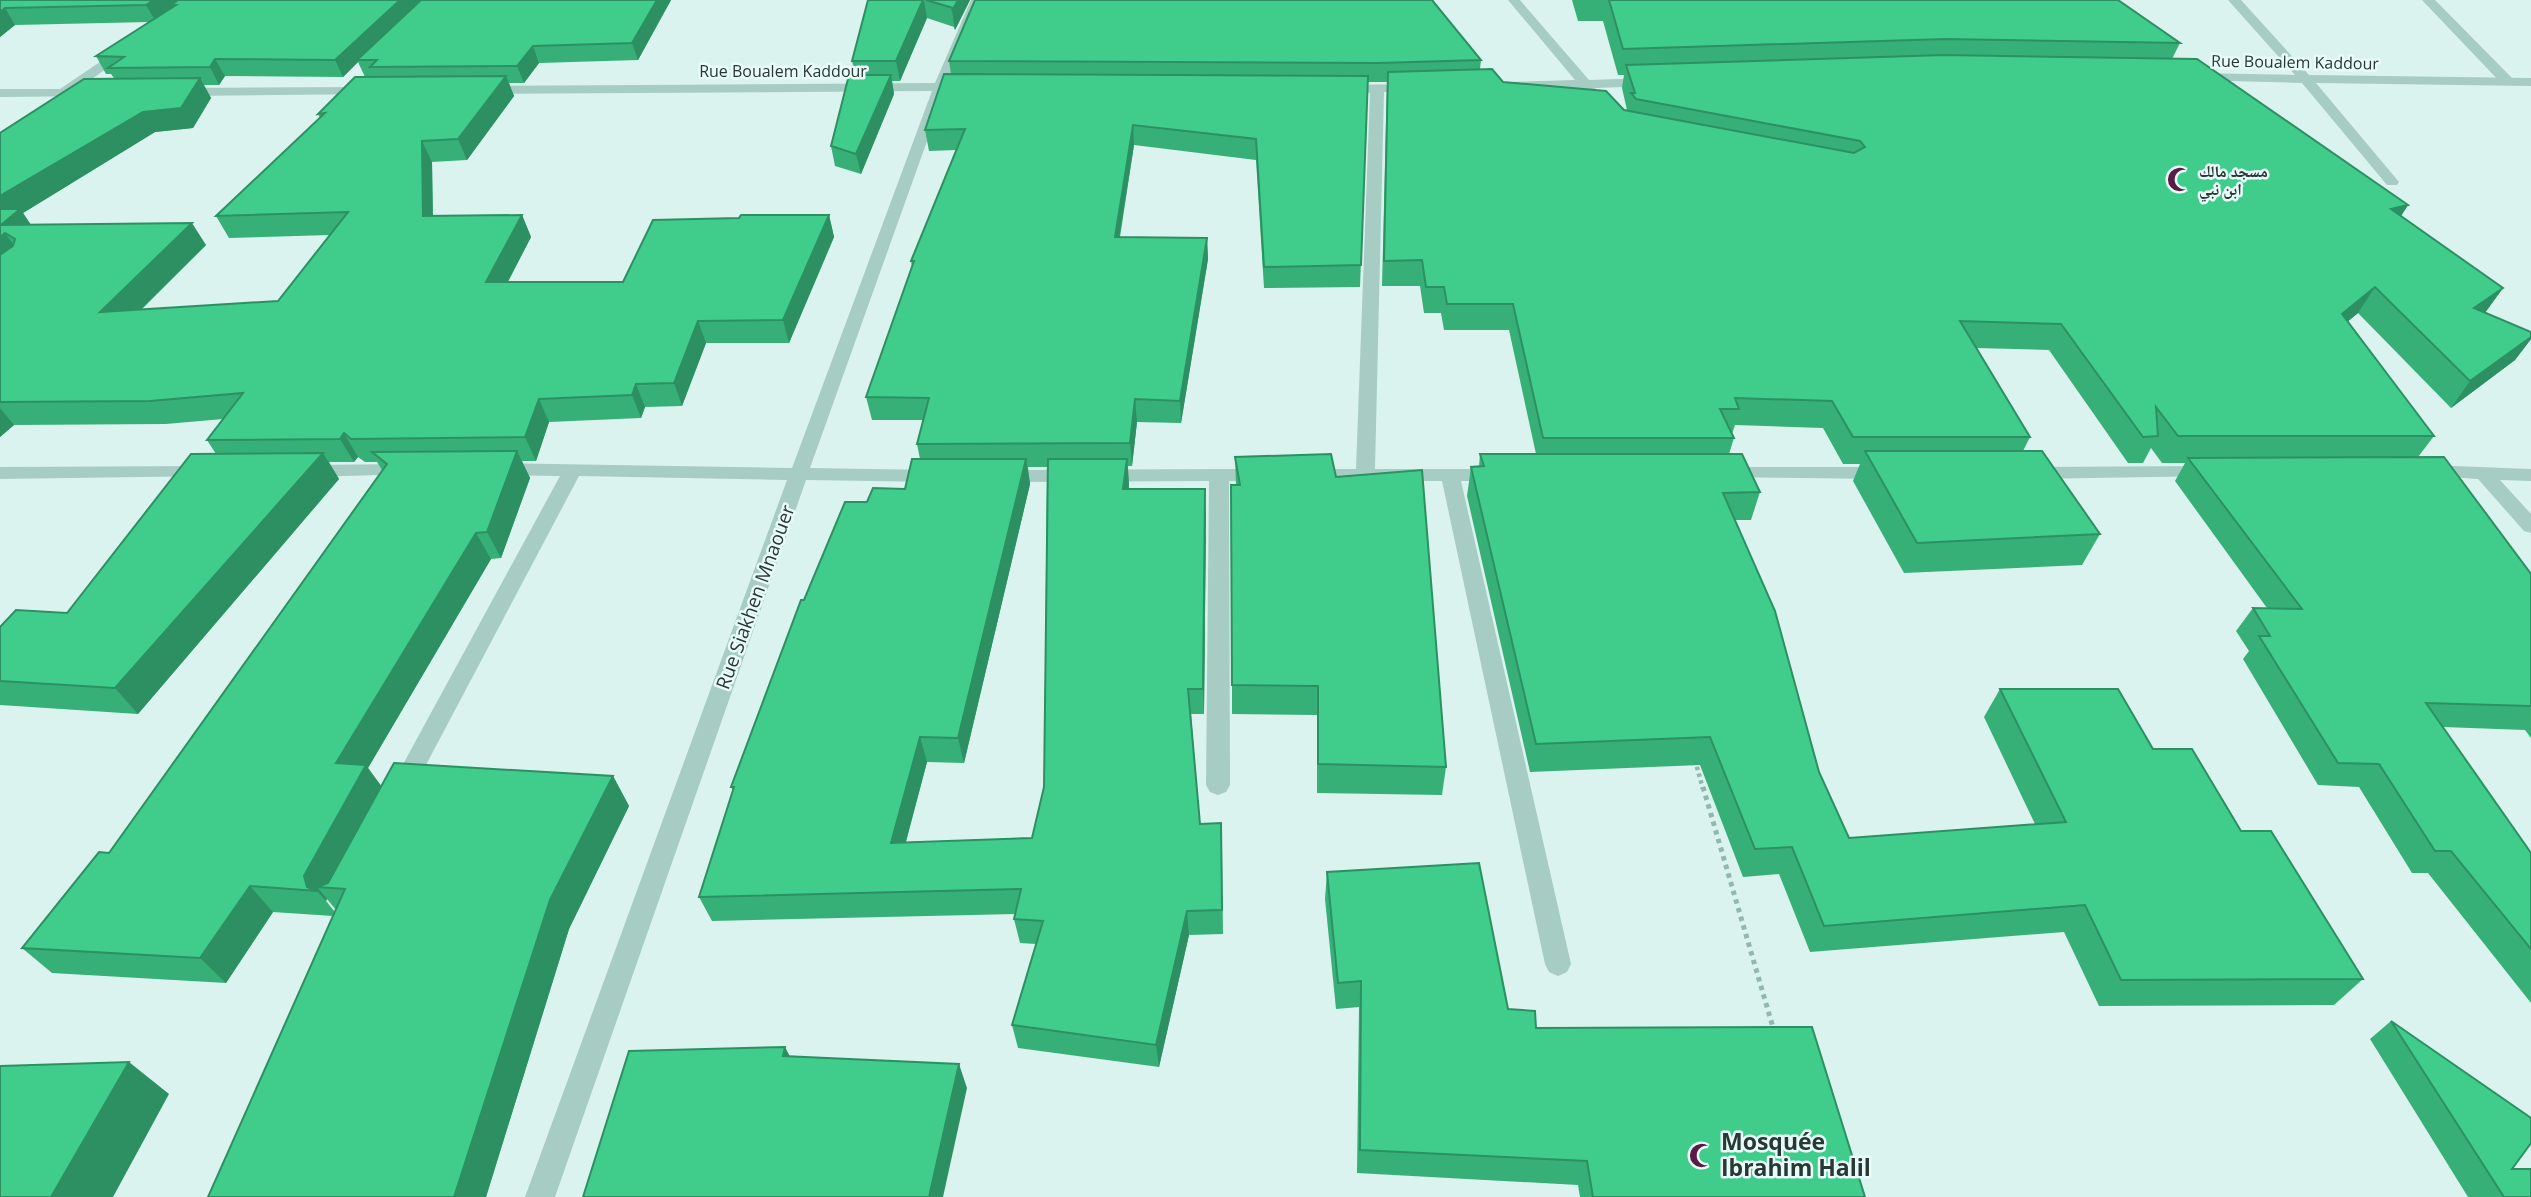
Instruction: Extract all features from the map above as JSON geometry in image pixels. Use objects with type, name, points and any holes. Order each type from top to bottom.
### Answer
[{"type":"street","name":"Rue Siakhen Mnaouer","points":[[540,1197],[798,476],[940,87],[976,0]]},
{"type":"street","points":[[1514,0],[1601,102]]},
{"type":"street","points":[[2234,0],[2307,80],[2392,181]]},
{"type":"street","points":[[2428,0],[2508,82]]},
{"type":"street","points":[[63,93],[143,39]]},
{"type":"street","points":[[339,91],[359,73]]},
{"type":"street","name":"Rue Boualem Kaddour","points":[[2183,77],[2531,82]]},
{"type":"street","points":[[1502,86],[1665,81]]},
{"type":"street","name":"Rue Boualem Kaddour","points":[[465,90],[981,87]]},
{"type":"street","points":[[1323,89],[1433,88]]},
{"type":"street","points":[[1365,475],[1377,89]]},
{"type":"street","points":[[159,92],[381,91]]},
{"type":"street","points":[[0,93],[104,93]]},
{"type":"street","points":[[392,806],[573,469]]},
{"type":"street","points":[[475,470],[573,469],[798,476],[961,476]]},
{"type":"street","points":[[293,471],[433,470]]},
{"type":"street","points":[[0,473],[223,471]]},
{"type":"street","points":[[2412,471],[2481,471],[2531,475]]},
{"type":"street","points":[[2481,471],[2531,526]]},
{"type":"street","points":[[2012,473],[2219,472]]},
{"type":"street","points":[[1709,474],[1902,473]]},
{"type":"street","points":[[1218,785],[1220,475]]},
{"type":"street","points":[[1450,475],[1558,964]]},
{"type":"street","points":[[988,476],[1518,475]]},
{"type":"path","points":[[1694,756],[1776,1038]]},
{"type":"building","points":[[0,0],[154,0],[146,5],[5,8],[0,12]]},
{"type":"building","points":[[178,0],[400,0],[335,60],[215,59],[210,67],[108,68],[124,57],[96,56],[176,5],[171,5]]},
{"type":"building","points":[[421,0],[657,0],[632,43],[533,46],[517,66],[370,67],[377,60],[357,60]]},
{"type":"building","points":[[868,0],[923,0],[896,61],[852,61]]},
{"type":"building","points":[[926,0],[958,0],[952,11],[953,8]]},
{"type":"building","points":[[975,0],[1432,0],[1481,60],[1378,63],[949,61]]},
{"type":"building","points":[[1609,0],[2118,0],[2180,43],[1945,39],[1623,49]]},
{"type":"building","points":[[1944,55],[2197,59],[2408,205],[2391,209],[2503,288],[2474,308],[2531,332],[2531,337],[2470,381],[2375,287],[2342,314],[2434,436],[2178,436],[2156,407],[2158,436],[2143,437],[2061,324],[1960,321],[2030,437],[1853,437],[1832,401],[1735,398],[1739,409],[1720,409],[1734,438],[1543,438],[1513,304],[1447,304],[1444,287],[1426,287],[1422,260],[1384,261],[1388,72],[1492,69],[1503,82],[1606,91],[1624,110],[1854,153],[1865,147],[1860,141],[1636,99],[1631,93],[1635,93],[1626,65]]},
{"type":"building","points":[[944,74],[1368,76],[1361,265],[1264,267],[1256,139],[1133,125],[1115,237],[1207,238],[1180,401],[1135,399],[1130,443],[917,444],[929,398],[866,397],[914,261],[911,261],[965,129],[925,130]]},
{"type":"building","points":[[849,75],[891,75],[856,154],[831,146]]},
{"type":"building","points":[[506,76],[458,139],[422,141],[423,216],[522,215],[486,282],[623,282],[653,220],[739,218],[741,215],[829,215],[783,320],[698,321],[674,383],[636,384],[632,395],[539,399],[525,437],[351,439],[344,433],[340,439],[207,440],[243,393],[150,401],[0,402],[0,255],[13,246],[15,239],[5,233],[0,237],[0,209],[20,209],[1,225],[192,223],[100,312],[278,301],[348,212],[216,216],[325,113],[318,114],[355,77]]},
{"type":"building","points":[[200,78],[181,108],[143,112],[0,196],[0,133],[84,79]]},
{"type":"building","points":[[517,451],[487,532],[476,533],[336,763],[366,765],[304,876],[307,887],[317,891],[250,886],[200,958],[22,948],[99,852],[109,853],[387,464],[372,452]]},
{"type":"building","points":[[1865,451],[2042,451],[2100,534],[1917,543]]},
{"type":"building","points":[[323,453],[115,688],[0,681],[0,627],[16,610],[67,613],[191,454]]},
{"type":"building","points":[[1331,454],[1336,477],[1422,470],[1446,767],[1318,764],[1318,686],[1232,685],[1231,485],[1240,485],[1235,457]]},
{"type":"building","points":[[1480,454],[1742,454],[1760,492],[1723,493],[1775,611],[1819,772],[1849,838],[2066,822],[2000,689],[2118,689],[2153,749],[2192,749],[2241,831],[2271,831],[2363,979],[2121,980],[2085,905],[1824,926],[1792,847],[1755,849],[1710,737],[1536,744],[1471,467],[1484,466]]},
{"type":"building","points":[[2444,457],[2531,574],[2531,706],[2426,703],[2531,853],[2531,949],[2451,851],[2435,851],[2379,764],[2338,763],[2259,636],[2270,636],[2253,608],[2302,609],[2188,458]]},
{"type":"building","points":[[912,459],[1026,459],[958,738],[920,737],[891,843],[1032,838],[1044,787],[1048,459],[1127,459],[1123,489],[1205,489],[1203,689],[1188,689],[1200,824],[1221,823],[1222,910],[1187,911],[1156,1045],[1012,1025],[1043,921],[1014,919],[1021,889],[699,897],[734,787],[731,787],[801,600],[804,600],[845,502],[867,502],[873,488],[905,489]]},
{"type":"building","points":[[394,763],[613,776],[550,900],[454,1197],[208,1197],[345,889],[317,887],[328,883]]},
{"type":"building","points":[[1479,863],[1508,1009],[1535,1011],[1536,1028],[1812,1027],[1865,1197],[1593,1197],[1587,1161],[1360,1150],[1361,981],[1338,983],[1327,872]]},
{"type":"building","points":[[2391,1021],[2531,1118],[2531,1143],[2512,1169],[2531,1169],[2531,1197],[2504,1197]]},
{"type":"building","points":[[785,1047],[783,1056],[959,1064],[929,1197],[583,1197],[629,1051]]},
{"type":"building","points":[[129,1062],[51,1197],[0,1197],[0,1066]]},
{"type":"place","name":"مسجد مالك ابن نبي","points":[[2179,180]]},
{"type":"place","name":"Mosquée Ibrahim Halil","points":[[1701,1155]]}]
